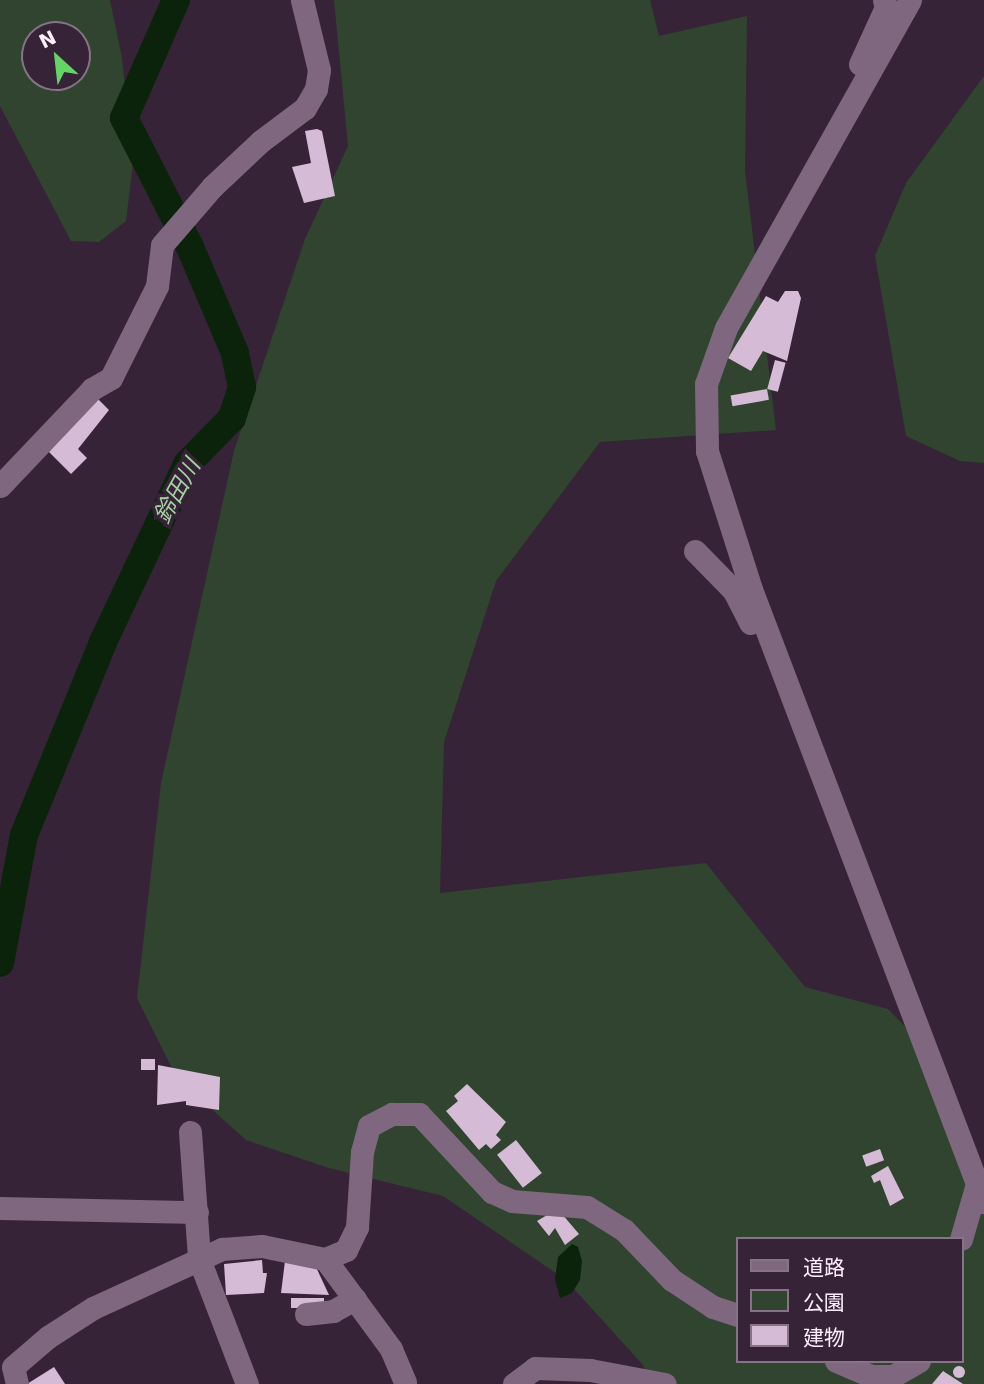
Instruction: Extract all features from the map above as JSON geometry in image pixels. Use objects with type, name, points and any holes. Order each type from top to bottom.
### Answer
[{"type":"street","points":[[0,486],[92,389],[111,378],[158,286],[162,245],[212,187],[261,141],[305,108],[316,89],[319,70],[302,0]]},
{"type":"street","points":[[864,83],[858,69],[886,6],[884,0]]},
{"type":"street","points":[[910,0],[726,328],[706,384],[707,451],[715,486],[771,639],[980,1193],[962,1237]]},
{"type":"street","points":[[695,551],[734,590],[760,644],[771,639]]},
{"type":"street","points":[[17,1384],[13,1367],[48,1337],[93,1308],[222,1249],[262,1246],[324,1259],[346,1250],[357,1227],[362,1152],[369,1126],[392,1114],[419,1114],[492,1192],[512,1201],[587,1207],[624,1230],[672,1280],[713,1307],[736,1315]]},
{"type":"street","points":[[190,1132],[199,1259],[247,1384]]},
{"type":"street","points":[[0,1209],[197,1212]]},
{"type":"street","points":[[324,1259],[391,1349],[403,1383]]},
{"type":"street","points":[[306,1314],[332,1311],[355,1299]]},
{"type":"street","points":[[841,1363],[871,1376],[893,1376],[910,1372]]},
{"type":"street","points":[[514,1384],[535,1368],[590,1370],[665,1384]]},
{"type":"green space","points":[[0,0],[110,0],[122,58],[133,164],[126,221],[99,242],[71,241],[0,106]]},
{"type":"green space","points":[[334,0],[650,0],[659,36],[747,16],[745,171],[776,430],[600,442],[496,581],[444,742],[440,893],[706,863],[805,987],[888,1009],[942,1065],[984,1204],[984,1384],[650,1384],[643,1365],[566,1280],[443,1196],[329,1168],[246,1140],[177,1078],[137,998],[161,783],[234,451],[305,239],[348,146]]},
{"type":"green space","points":[[984,76],[984,463],[960,461],[906,436],[875,256],[906,183]]},
{"type":"shaded area","points":[[572,1244],[578,1247],[582,1261],[580,1280],[572,1293],[560,1298],[555,1279],[558,1257]]},
{"type":"building","points":[[305,131],[322,131],[335,196],[304,203],[292,167],[311,163]]},
{"type":"building","points":[[785,291],[798,291],[801,298],[787,361],[763,351],[751,371],[728,358],[766,296],[778,302]]},
{"type":"building","points":[[775,360],[786,363],[778,392],[767,389]]},
{"type":"building","points":[[767,389],[769,400],[732,406],[731,395]]},
{"type":"building","points":[[94,395],[109,410],[78,449],[87,458],[71,474],[49,452]]},
{"type":"building","points":[[141,1059],[155,1059],[155,1070],[141,1070]]},
{"type":"building","points":[[158,1065],[220,1077],[219,1110],[186,1105],[186,1101],[157,1105]]},
{"type":"building","points":[[467,1084],[506,1122],[496,1135],[501,1140],[491,1149],[486,1144],[479,1150],[446,1111],[458,1101],[454,1096]]},
{"type":"building","points":[[516,1140],[542,1173],[523,1188],[497,1155]]},
{"type":"building","points":[[880,1149],[884,1160],[866,1167],[862,1155]]},
{"type":"building","points":[[888,1166],[904,1198],[890,1206],[880,1180],[874,1183],[871,1176]]},
{"type":"building","points":[[554,1211],[562,1214],[579,1234],[565,1245],[555,1228],[549,1236],[537,1221]]},
{"type":"building","points":[[262,1260],[263,1273],[267,1273],[264,1293],[226,1295],[224,1264]]},
{"type":"building","points":[[285,1261],[316,1267],[329,1295],[281,1293]]},
{"type":"building","points":[[291,1298],[324,1298],[324,1308],[291,1308]]},
{"type":"building","points":[[54,1367],[65,1384],[27,1384]]},
{"type":"building","points":[[954,1367],[964,1367],[964,1377],[954,1377]]},
{"type":"building","points":[[943,1371],[960,1382],[963,1384],[932,1384]]},
{"type":"waterway","name":"鈴田川","points":[[0,963],[24,835],[103,642],[187,464],[232,418],[242,387],[235,353],[190,247],[124,118],[176,0]]}]
